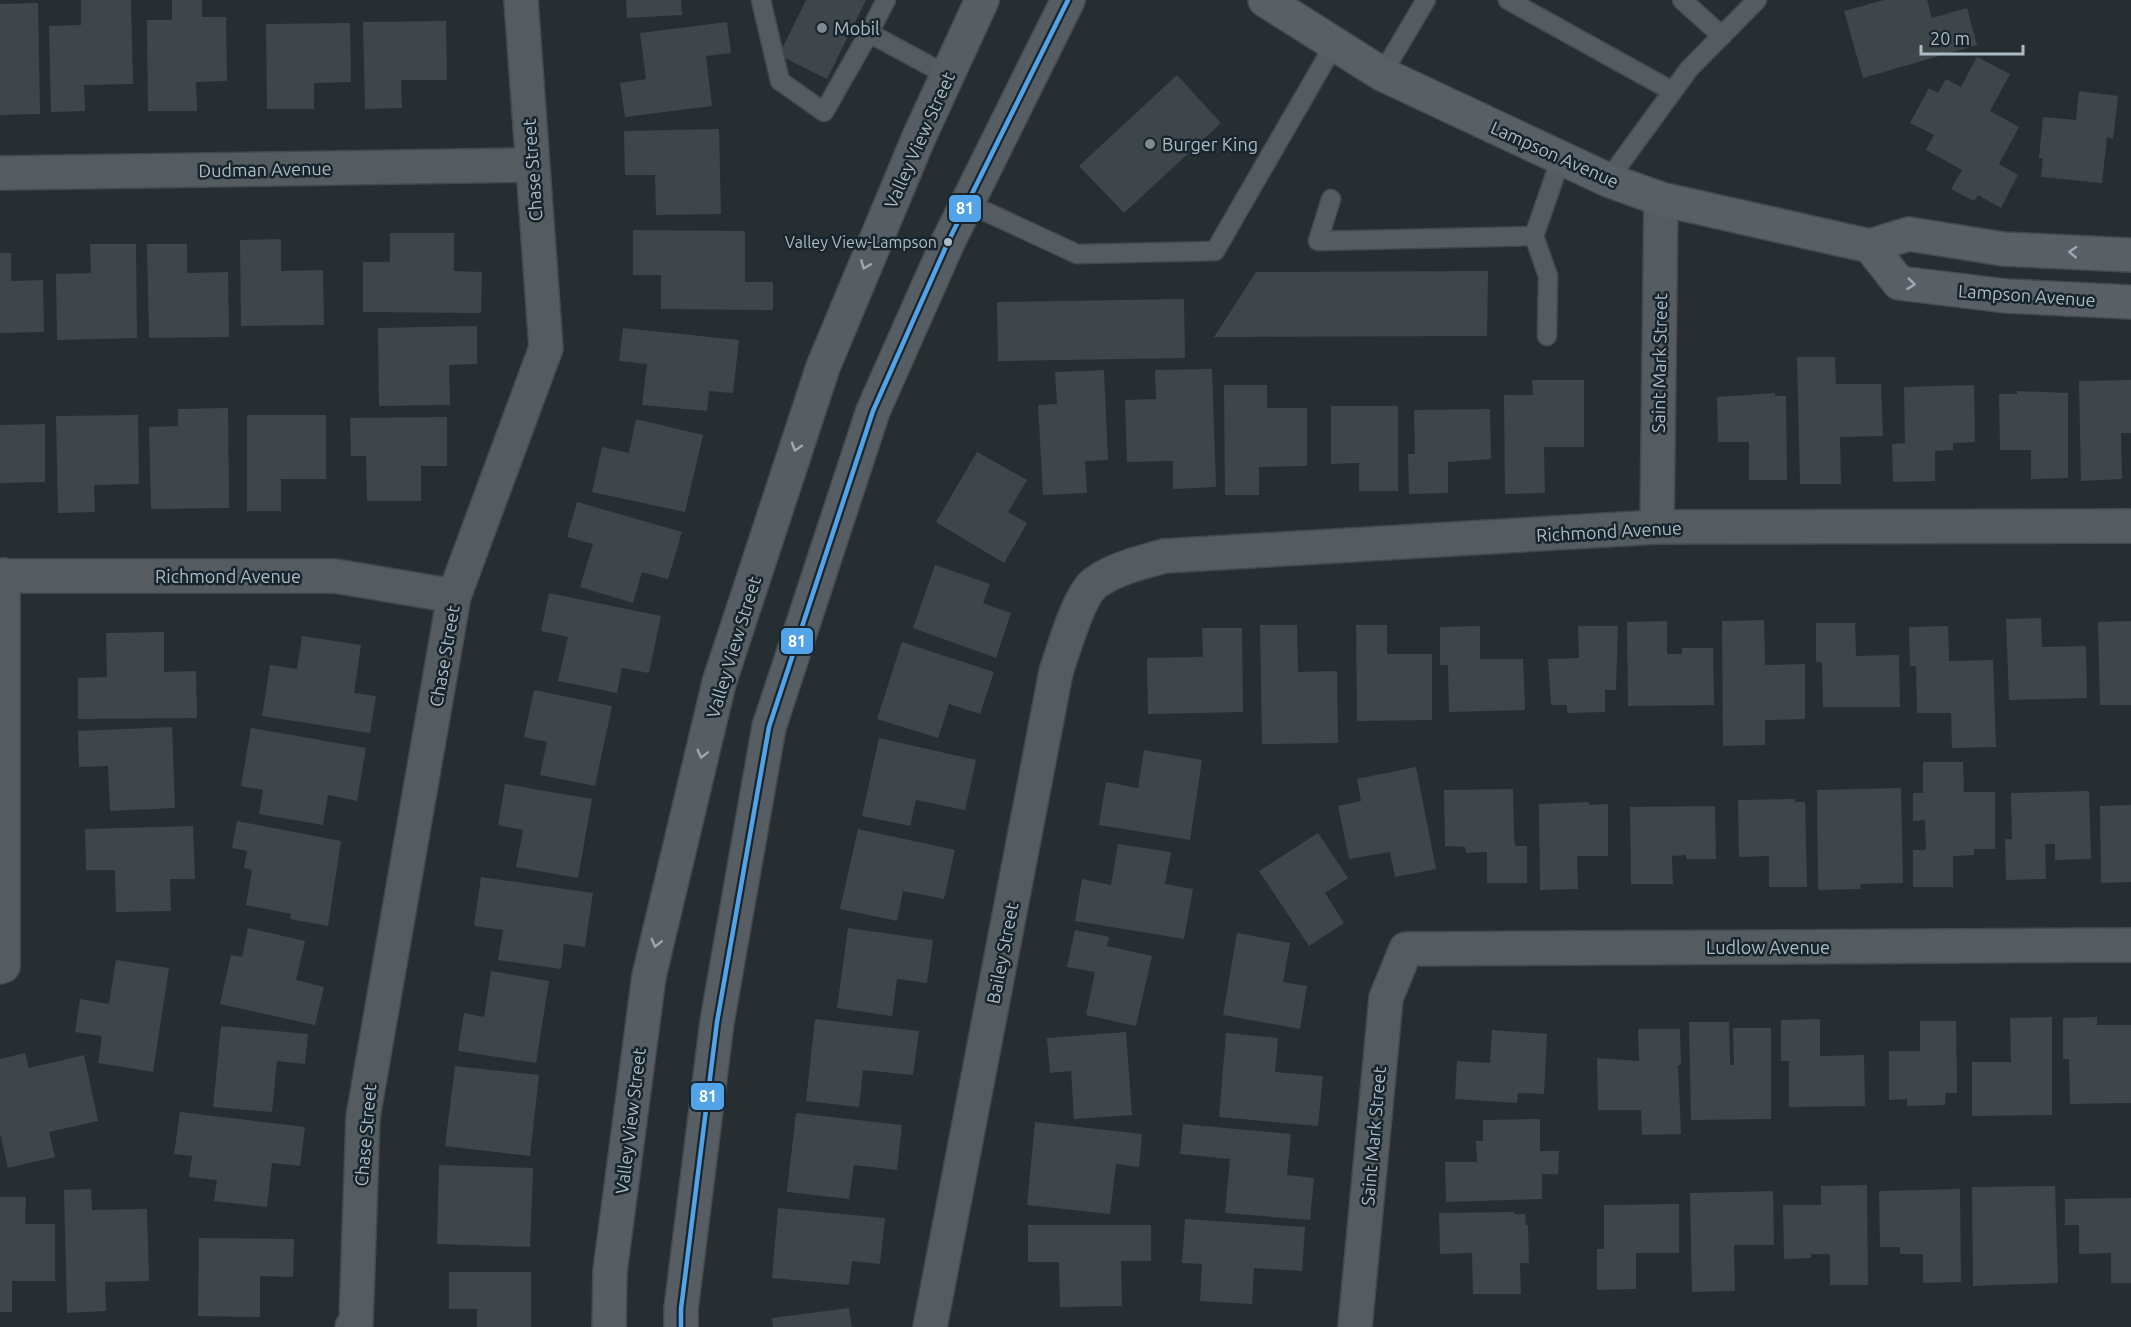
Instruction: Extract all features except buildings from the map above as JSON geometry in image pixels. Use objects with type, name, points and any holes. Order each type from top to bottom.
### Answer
[{"type":"main road","name":"Valley View Street","points":[[609,1327],[610,1271],[649,976],[719,683],[823,367],[982,0]]},
{"type":"main road","points":[[681,1327],[682,1297],[717,1022],[770,727],[873,411],[967,203],[1068,0]]},
{"type":"main road","name":"Lampson Avenue","points":[[1265,0],[1382,74],[1608,180],[1661,199],[1870,246],[1909,234],[2003,249],[2131,255]]},
{"type":"main road","name":"Lampson Avenue","points":[[1870,246],[1899,283],[2006,296],[2131,302]]},
{"type":"street","name":"Chase Street","points":[[354,1325],[363,1116],[454,596],[546,348],[531,165],[521,0]]},
{"type":"street","name":"Dudman Avenue","points":[[0,173],[531,165]]},
{"type":"street","name":"Saint Mark Street","points":[[1657,527],[1661,199]]},
{"type":"street","name":"Richmond Avenue","points":[[1093,584],[1124,568],[1164,556],[1657,527],[2131,526]]},
{"type":"street","name":"Richmond Avenue","points":[[2,575],[335,576],[454,596]]},
{"type":"street","points":[[2,575],[2,967]]},
{"type":"street","name":"Bailey Street","points":[[930,1327],[1056,672],[1072,623],[1093,584]]},
{"type":"street","name":"Ludlow Avenue","points":[[1406,949],[2131,945]]},
{"type":"street","name":"Saint Mark Street","points":[[1355,1327],[1386,998],[1406,949]]},
{"type":"lane","points":[[761,0],[780,81],[824,112],[886,0]]},
{"type":"lane","points":[[1382,74],[1426,0]]},
{"type":"lane","points":[[1508,0],[1672,91]]},
{"type":"lane","points":[[1682,0],[1722,36]]},
{"type":"lane","points":[[1608,180],[1689,69],[1757,0]]},
{"type":"lane","points":[[869,33],[948,75]]},
{"type":"lane","points":[[967,203],[1077,254],[1215,251],[1334,45]]},
{"type":"lane","points":[[1547,336],[1548,276],[1534,236],[1561,158]]},
{"type":"lane","points":[[1331,199],[1318,240],[1534,236]]},
{"type":"transit line","name":"81","points":[[681,1327],[681,1309],[717,1022],[769,727],[873,411],[948,242],[1068,0]]},
{"type":"place","name":"Mobil","points":[[822,28]]},
{"type":"place","name":"Burger King","points":[[1150,144]]},
{"type":"place","name":"Valley View-Lampson","points":[[948,242]]}]
